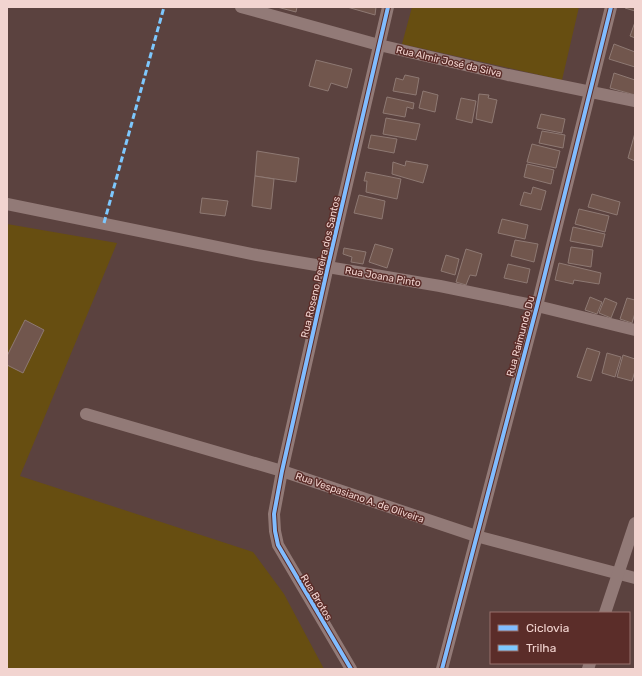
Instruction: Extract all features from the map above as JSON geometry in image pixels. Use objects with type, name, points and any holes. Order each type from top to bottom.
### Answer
[{"type":"street","name":"Rua Almir José da Silva","points":[[241,7],[379,45],[508,75],[635,101]]},
{"type":"street","name":"Rua Roseno Pereira dos Santos","points":[[274,531],[274,514],[282,471],[388,7]]},
{"type":"street","name":"Rua Raimundo Du","points":[[442,669],[537,306],[611,7]]},
{"type":"street","name":"Rua Joana Pinto","points":[[7,204],[257,255],[440,286],[537,306],[635,330]]},
{"type":"street","name":"Rua Vespasiano A. de Oliveira","points":[[86,414],[282,471],[476,536],[635,578]]},
{"type":"street","points":[[605,612],[635,523]]},
{"type":"street","name":"Rua Brotos","points":[[274,531],[278,545],[351,669]]},
{"type":"shaded area","points":[[412,7],[579,7],[562,80],[402,44]]},
{"type":"shaded area","points":[[7,224],[117,243],[20,476],[253,552],[284,594],[324,669],[7,669]]},
{"type":"building","points":[[277,7],[297,7],[296,12]]},
{"type":"building","points":[[347,7],[376,7],[375,15]]},
{"type":"building","points":[[635,7],[635,11],[625,8]]},
{"type":"building","points":[[635,22],[635,38],[630,36]]},
{"type":"building","points":[[614,44],[635,52],[635,67],[609,59]]},
{"type":"building","points":[[316,60],[352,69],[347,88],[331,83],[328,91],[309,86]]},
{"type":"building","points":[[614,73],[635,80],[635,95],[610,88]]},
{"type":"building","points":[[405,75],[419,78],[416,95],[393,91],[396,78],[403,80]]},
{"type":"building","points":[[423,91],[438,95],[435,112],[419,108]]},
{"type":"building","points":[[479,94],[489,95],[488,98],[497,100],[492,123],[476,119]]},
{"type":"building","points":[[387,97],[414,103],[413,109],[407,107],[405,117],[383,113]]},
{"type":"building","points":[[461,98],[476,101],[472,123],[456,119]]},
{"type":"building","points":[[541,114],[565,119],[562,133],[537,128]]},
{"type":"building","points":[[386,118],[420,124],[416,140],[383,134]]},
{"type":"building","points":[[542,131],[565,135],[563,148],[539,143]]},
{"type":"building","points":[[635,133],[635,161],[628,158]]},
{"type":"building","points":[[371,135],[397,139],[394,153],[368,148]]},
{"type":"building","points":[[532,144],[560,151],[556,168],[527,162]]},
{"type":"building","points":[[257,151],[299,158],[296,182],[255,176]]},
{"type":"building","points":[[406,161],[428,165],[423,183],[392,174],[393,162],[405,166]]},
{"type":"building","points":[[527,164],[554,170],[551,184],[524,177]]},
{"type":"building","points":[[366,172],[401,179],[397,199],[366,192],[367,181],[364,181]]},
{"type":"building","points":[[255,176],[274,179],[271,209],[252,206]]},
{"type":"building","points":[[533,187],[546,191],[541,210],[520,205],[524,192],[531,194]]},
{"type":"building","points":[[592,194],[620,202],[617,215],[588,207]]},
{"type":"building","points":[[359,195],[385,201],[382,219],[354,213]]},
{"type":"building","points":[[202,198],[228,201],[225,216],[200,213]]},
{"type":"building","points":[[579,209],[609,216],[605,232],[575,224]]},
{"type":"building","points":[[502,219],[528,225],[525,239],[498,233]]},
{"type":"building","points":[[573,227],[605,234],[602,247],[570,241]]},
{"type":"building","points":[[515,240],[538,244],[534,262],[511,256]]},
{"type":"building","points":[[375,244],[393,249],[387,268],[369,262]]},
{"type":"building","points":[[571,247],[593,250],[591,267],[568,263]]},
{"type":"building","points":[[344,248],[366,252],[363,264],[351,262],[352,257],[343,254]]},
{"type":"building","points":[[466,249],[482,254],[476,276],[470,275],[466,285],[456,282]]},
{"type":"building","points":[[446,255],[459,259],[455,275],[441,271]]},
{"type":"building","points":[[559,263],[601,273],[599,284],[574,280],[573,284],[555,280]]},
{"type":"building","points":[[508,264],[530,269],[527,283],[504,278]]},
{"type":"building","points":[[590,297],[602,302],[597,314],[585,310]]},
{"type":"building","points":[[605,298],[617,303],[611,318],[599,313]]},
{"type":"building","points":[[627,298],[635,300],[635,313],[632,323],[620,319]]},
{"type":"building","points":[[25,320],[44,330],[23,373],[7,365],[7,356]]},
{"type":"building","points":[[587,348],[600,352],[591,381],[577,377]]},
{"type":"building","points":[[607,353],[621,357],[615,377],[602,373]]},
{"type":"building","points":[[623,355],[635,359],[635,371],[632,381],[617,377]]},
{"type":"marked path","points":[[104,223],[164,7]]},
{"type":"cycle path","points":[[351,669],[278,545],[274,514],[282,471],[328,266],[388,7]]},
{"type":"cycle path","points":[[442,669],[537,306],[611,7]]}]
